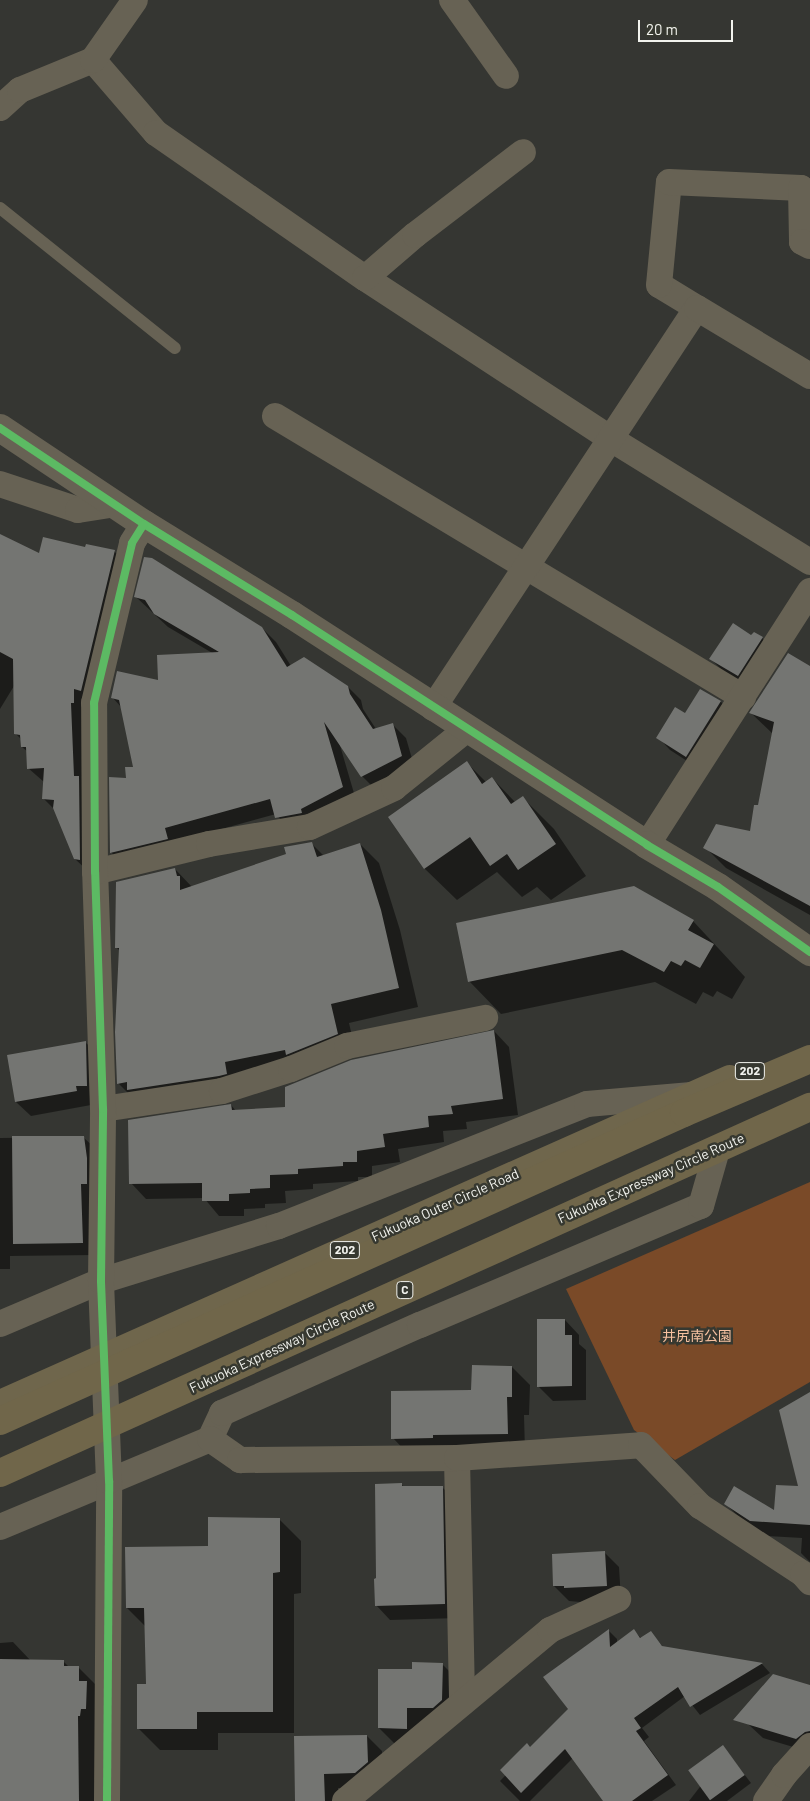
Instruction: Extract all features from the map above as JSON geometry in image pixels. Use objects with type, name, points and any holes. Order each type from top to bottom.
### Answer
[{"type":"highway","name":"Fukuoka Outer Circle Road","points":[[0,1404],[104,1366],[690,1095],[810,1047]]},
{"type":"highway","points":[[0,1422],[104,1366],[810,1059]]},
{"type":"highway","name":"Fukuoka Expressway Circle Route","points":[[0,1473],[810,1107]]},
{"type":"highway","points":[[0,1468],[810,1115]]},
{"type":"street","points":[[0,108],[20,90],[93,60],[136,0]]},
{"type":"street","points":[[452,0],[506,76]]},
{"type":"street","points":[[93,60],[156,132],[365,278],[611,439],[810,562]]},
{"type":"street","points":[[365,278],[415,235],[523,152]]},
{"type":"street","points":[[810,246],[802,242],[801,188],[669,182],[659,285],[810,376]]},
{"type":"street","points":[[433,708],[697,308]]},
{"type":"street","points":[[275,416],[743,698]]},
{"type":"street","points":[[0,428],[144,524],[292,615],[647,846],[718,888],[810,952]]},
{"type":"street","points":[[0,484],[78,510],[115,504]]},
{"type":"street","points":[[107,1801],[109,1481],[101,1281],[103,1108],[95,872],[94,703],[132,543],[144,524]]},
{"type":"street","points":[[647,846],[810,591]]},
{"type":"street","points":[[95,872],[209,844],[310,827],[394,788],[467,729]]},
{"type":"street","points":[[103,1108],[222,1091],[291,1069],[347,1046],[485,1018]]},
{"type":"street","points":[[0,1324],[101,1281],[279,1226],[587,1104],[690,1095]]},
{"type":"street","points":[[0,1526],[210,1439],[222,1413],[420,1325],[701,1206],[715,1156]]},
{"type":"street","points":[[210,1439],[240,1460],[457,1458],[641,1445],[700,1506],[803,1574],[810,1582]]},
{"type":"street","points":[[457,1458],[462,1703]]},
{"type":"street","points":[[345,1801],[550,1630],[618,1599]]},
{"type":"street","points":[[766,1801],[784,1775],[810,1746]]},
{"type":"lane","points":[[0,208],[175,348]]},
{"type":"green space","name":"井尻南公園","points":[[810,1182],[810,1382],[675,1460],[634,1430],[566,1289]]},
{"type":"building","points":[[0,534],[39,553],[43,537],[85,547],[86,544],[115,550],[81,691],[74,689],[74,703],[71,703],[74,776],[79,776],[80,860],[74,859],[53,808],[54,800],[42,799],[44,768],[27,769],[26,747],[21,747],[20,735],[14,734],[13,659],[0,652]]},
{"type":"building","points":[[144,557],[152,558],[262,627],[287,667],[304,657],[348,686],[350,694],[373,729],[393,723],[402,756],[361,777],[324,722],[343,787],[301,809],[302,813],[275,818],[270,799],[165,828],[168,839],[110,853],[109,777],[126,778],[125,767],[133,767],[119,700],[111,698],[117,671],[158,680],[157,655],[219,652],[154,614],[145,600],[134,597]]},
{"type":"building","points":[[733,623],[751,635],[754,632],[763,637],[738,676],[709,659]]},
{"type":"building","points":[[788,653],[810,666],[810,906],[703,848],[716,824],[750,831],[754,805],[758,805],[774,722],[749,713]]},
{"type":"building","points":[[700,689],[721,701],[686,757],[656,738],[675,707],[685,713]]},
{"type":"building","points":[[467,761],[482,784],[492,777],[511,804],[523,796],[556,844],[518,870],[507,854],[490,866],[470,837],[424,869],[388,817]]},
{"type":"building","points":[[312,842],[317,857],[360,843],[381,910],[399,988],[331,1004],[338,1034],[286,1055],[285,1050],[225,1062],[227,1074],[219,1076],[127,1090],[127,1082],[117,1084],[115,1032],[119,948],[115,948],[116,882],[175,868],[177,876],[180,876],[180,890],[286,854],[284,847]]},
{"type":"building","points":[[634,886],[694,920],[688,930],[714,944],[700,968],[685,960],[681,966],[671,961],[664,972],[622,950],[468,982],[456,923]]},
{"type":"building","points":[[494,1030],[503,1099],[451,1106],[453,1114],[428,1116],[429,1127],[383,1134],[385,1147],[357,1151],[357,1162],[343,1162],[343,1166],[298,1169],[298,1174],[270,1175],[270,1188],[250,1189],[250,1193],[229,1194],[229,1201],[202,1201],[202,1183],[129,1184],[128,1120],[231,1104],[232,1110],[285,1107],[285,1087],[351,1060]]},
{"type":"building","points":[[86,1041],[87,1086],[76,1086],[77,1091],[15,1102],[7,1055]]},
{"type":"building","points":[[12,1136],[84,1136],[87,1158],[87,1184],[81,1184],[83,1243],[13,1244]]},
{"type":"building","points":[[537,1319],[565,1319],[565,1335],[572,1335],[572,1386],[537,1387]]},
{"type":"building","points":[[472,1365],[512,1366],[512,1397],[507,1397],[508,1434],[433,1435],[433,1438],[391,1439],[391,1391],[471,1390]]},
{"type":"building","points":[[810,1392],[810,1525],[750,1521],[724,1504],[734,1486],[774,1510],[776,1485],[798,1486],[779,1410]]},
{"type":"building","points":[[402,1483],[402,1486],[443,1486],[445,1604],[375,1606],[375,1484]]},
{"type":"building","points":[[208,1517],[280,1518],[280,1572],[273,1573],[273,1712],[197,1712],[197,1729],[137,1729],[137,1684],[146,1684],[144,1608],[126,1608],[125,1547],[208,1546]]},
{"type":"building","points":[[605,1551],[607,1586],[564,1588],[564,1586],[553,1586],[552,1554]]},
{"type":"building","points":[[609,1629],[610,1647],[634,1629],[640,1638],[651,1631],[662,1646],[763,1663],[690,1707],[678,1687],[634,1718],[641,1728],[636,1731],[668,1775],[632,1801],[603,1801],[565,1749],[521,1793],[500,1770],[527,1743],[530,1747],[568,1709],[543,1677]]},
{"type":"building","points":[[0,1659],[64,1660],[64,1666],[79,1666],[79,1681],[87,1681],[86,1709],[81,1709],[80,1716],[78,1716],[79,1801],[0,1801]]},
{"type":"building","points":[[412,1662],[443,1663],[442,1700],[433,1708],[407,1708],[407,1729],[378,1728],[378,1669],[412,1669]]},
{"type":"building","points":[[773,1674],[810,1685],[810,1731],[805,1732],[796,1739],[733,1720]]},
{"type":"building","points":[[367,1735],[368,1762],[355,1773],[324,1774],[325,1801],[295,1801],[294,1736]]},
{"type":"building","points":[[723,1745],[745,1775],[710,1800],[688,1770]]},
{"type":"cycle path","points":[[0,428],[144,524],[292,615],[647,845],[718,887],[810,952]]},
{"type":"cycle path","points":[[107,1801],[109,1481],[101,1281],[103,1109],[95,872],[94,703],[132,543],[144,524]]}]
